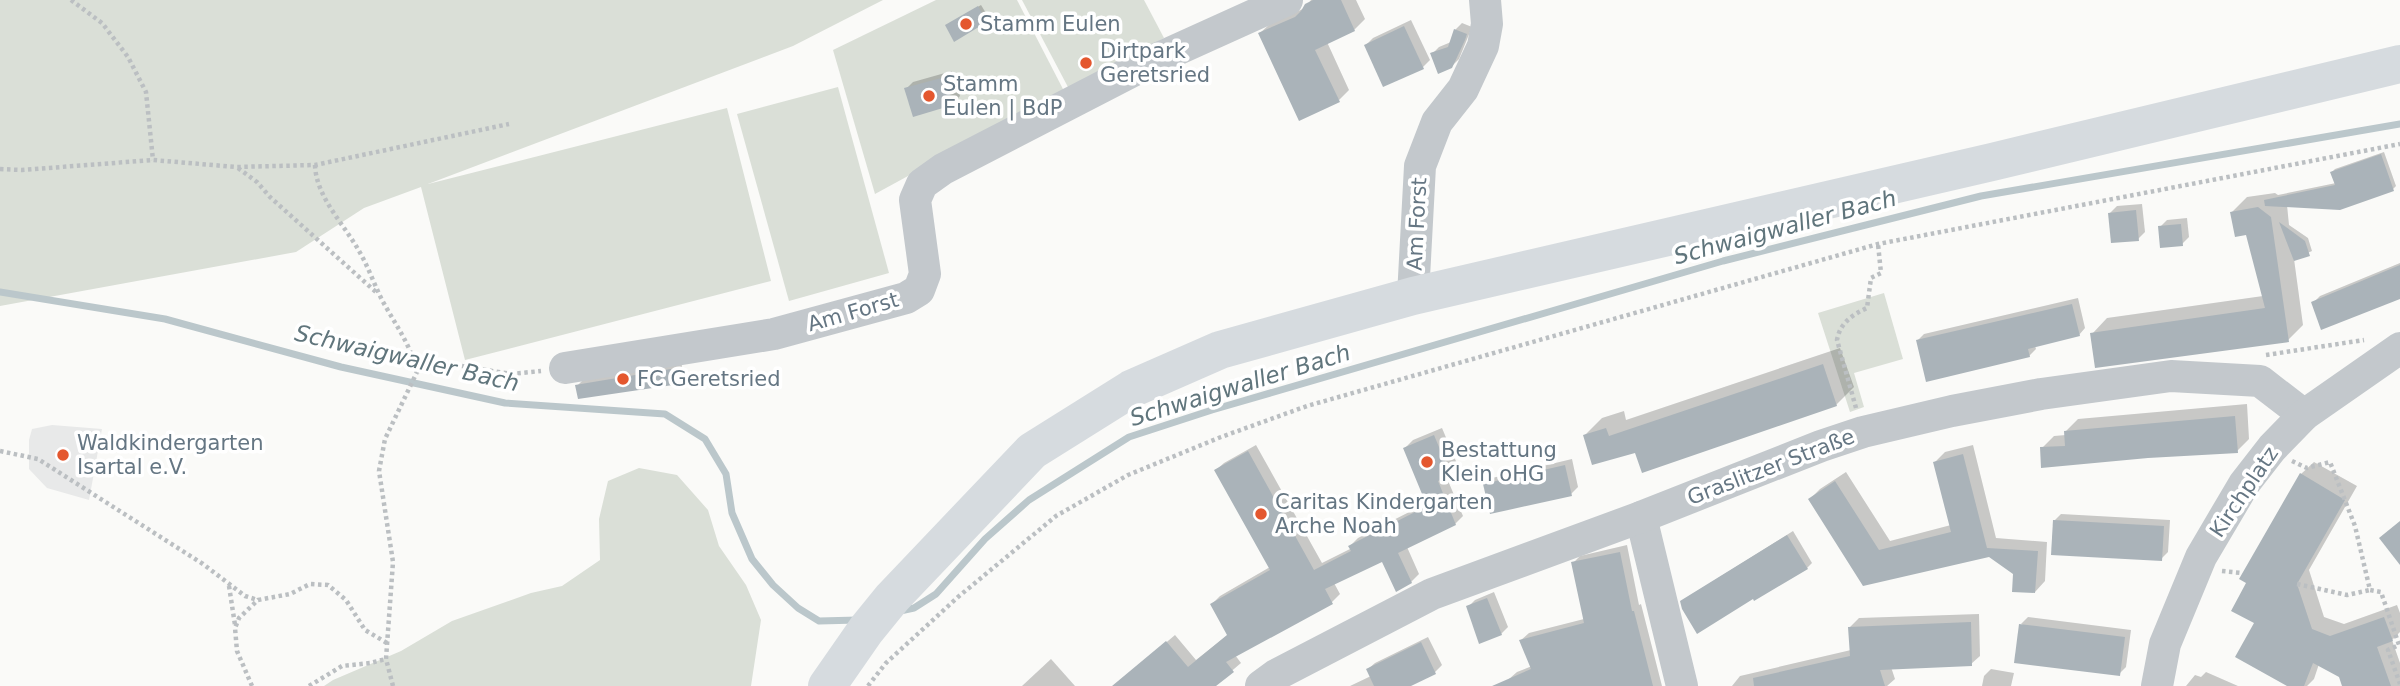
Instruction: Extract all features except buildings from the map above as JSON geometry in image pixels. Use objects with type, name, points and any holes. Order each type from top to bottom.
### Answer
[{"type":"main road","points":[[827,686],[892,598],[1032,451],[1131,389],[1220,350],[1413,296],[2059,147],[2400,64]]},
{"type":"street","name":"Am Forst","points":[[565,368],[774,334],[906,298],[919,290],[925,274],[915,200],[922,184],[943,169],[1153,61],[1287,0]]},
{"type":"street","name":"Am Forst","points":[[1413,296],[1420,166],[1437,122],[1463,89],[1483,46],[1487,24],[1485,0]]},
{"type":"street","name":"Kirchplatz","points":[[2157,686],[2165,644],[2201,557],[2244,484],[2272,448],[2304,415],[2400,348]]},
{"type":"street","name":"Graslitzer Straße","points":[[1261,686],[1276,675],[1432,594],[1863,432],[2041,394],[2171,376],[2260,381],[2304,415]]},
{"type":"street","points":[[1641,517],[1682,686]]},
{"type":"path","points":[[72,0],[102,23],[128,57],[146,92],[153,160]]},
{"type":"path","points":[[0,169],[22,170],[153,160],[236,167],[315,165],[509,124]]},
{"type":"path","points":[[868,686],[886,663],[958,597],[1056,516],[1128,475],[1307,406],[1878,244],[2400,144]]},
{"type":"path","points":[[315,165],[315,177],[322,194],[360,253],[380,296],[413,353],[417,372],[385,439],[379,471],[393,562],[386,659],[393,686]]},
{"type":"path","points":[[236,167],[257,182],[270,197],[380,296]]},
{"type":"path","points":[[1863,432],[1837,340],[1838,332],[1844,323],[1867,308],[1871,278],[1881,273],[1878,244]]},
{"type":"path","points":[[2254,356],[2365,340]]},
{"type":"path","points":[[417,372],[443,363],[511,374],[565,368]]},
{"type":"path","points":[[2272,448],[2307,468],[2330,462],[2355,526],[2370,590]]},
{"type":"path","points":[[0,452],[38,459],[203,564],[246,596],[258,600],[290,594],[310,584],[328,585],[346,600],[365,630],[387,643]]},
{"type":"path","points":[[2297,584],[2347,595],[2370,590],[2381,592],[2399,645],[2388,650],[2400,684]]},
{"type":"path","points":[[229,585],[237,651],[252,686]]},
{"type":"path","points":[[235,628],[239,618],[258,600]]},
{"type":"path","points":[[309,686],[342,666],[386,659]]},
{"type":"shaded area","points":[[0,0],[883,0],[793,46],[428,184],[727,108],[771,281],[465,360],[421,187],[364,208],[296,252],[0,306]]},
{"type":"shaded area","points":[[936,0],[1017,0],[1064,91],[875,194],[833,50]]},
{"type":"shaded area","name":"Dirtpark Geretsried","points":[[1022,0],[1144,0],[1164,38],[1069,89]]},
{"type":"shaded area","points":[[838,87],[889,273],[789,301],[737,114]]},
{"type":"shaded area","points":[[1884,293],[1903,359],[1854,373],[1864,407],[1850,412],[1818,313]]},
{"type":"shaded area","name":"Waldkindergarten Isartal e.V.","points":[[52,425],[102,429],[89,500],[47,488],[29,469],[29,440],[32,429]]},
{"type":"shaded area","points":[[639,468],[677,475],[708,510],[719,546],[746,585],[761,620],[751,686],[324,686],[401,651],[452,621],[531,593],[562,586],[600,560],[599,519],[608,481]]},
{"type":"waterway","name":"Schwaigwaller Bach","points":[[900,611],[914,608],[936,594],[985,539],[1029,500],[1129,437],[1212,410],[1723,261],[1981,196],[2400,124]]},
{"type":"waterway","name":"Schwaigwaller Bach","points":[[0,292],[165,319],[341,367],[505,403],[665,414],[705,439],[726,474],[732,513],[752,559],[773,585],[798,608],[819,621],[858,620]]},
{"type":"place","name":"Stamm Eulen","points":[[966,24]]},
{"type":"place","name":"Dirtpark Geretsried","points":[[1086,63]]},
{"type":"place","name":"Stamm Eulen | BdP","points":[[929,96]]},
{"type":"place","name":"FC Geretsried","points":[[623,379]]},
{"type":"place","name":"Waldkindergarten Isartal e.V.","points":[[63,455]]},
{"type":"place","name":"Bestattung Klein oHG","points":[[1427,462]]},
{"type":"place","name":"Caritas Kindergarten Arche Noah","points":[[1261,514]]}]
